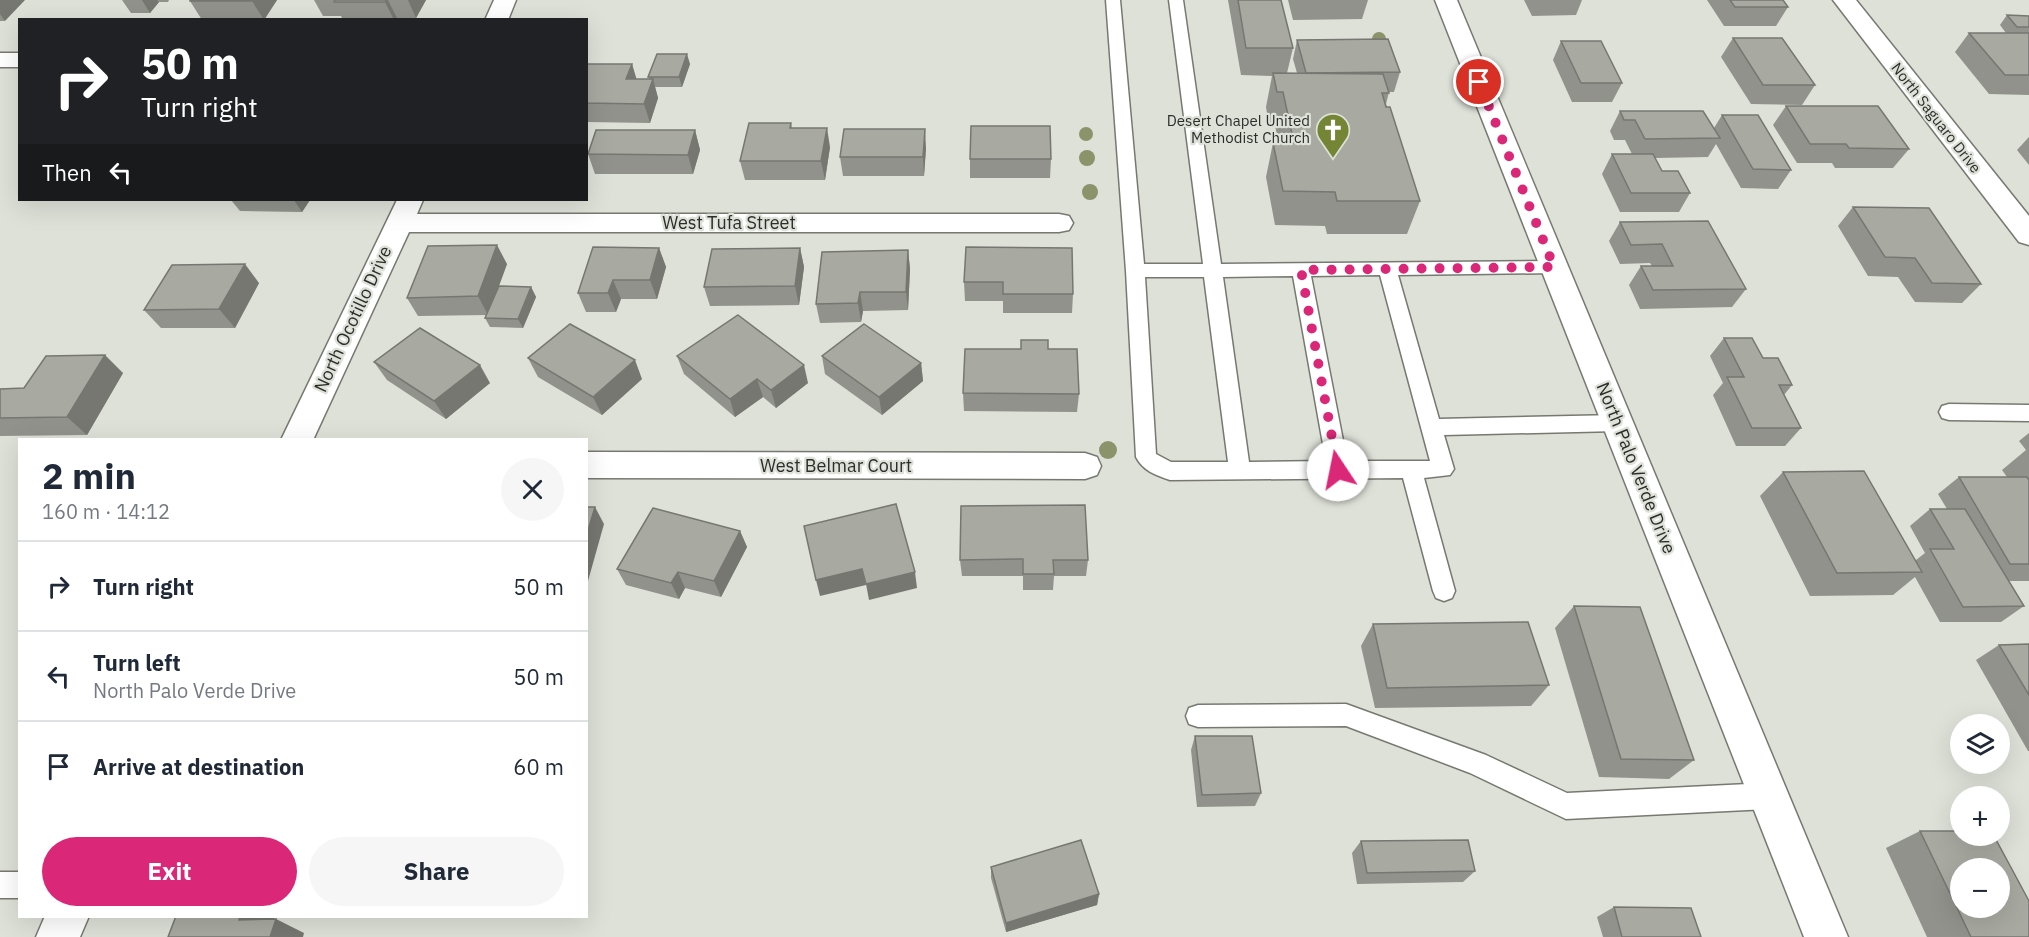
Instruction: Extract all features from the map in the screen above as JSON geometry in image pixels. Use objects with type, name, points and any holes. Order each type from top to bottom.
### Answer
[{"type":"street","points":[[497,18],[505,0]]},
{"type":"street","name":"North Palo Verde Drive","points":[[1446,0],[1826,937]]},
{"type":"street","name":"North Saguaro Drive","points":[[1844,0],[2029,235]]},
{"type":"street","points":[[0,60],[18,60]]},
{"type":"street","name":"West Tufa Street","points":[[404,211],[1059,223]]},
{"type":"street","name":"North Ocotillo Drive","points":[[298,438],[404,211]]},
{"type":"street","name":"West Belmar Court","points":[[588,465],[1085,466]]},
{"type":"street","points":[[58,937],[67,918]]},
{"type":"lane","points":[[1113,0],[1135,272],[1146,457],[1155,465],[1170,471],[1443,470],[1387,269]]},
{"type":"lane","points":[[1176,0],[1240,471]]},
{"type":"lane","points":[[1135,272],[1554,267]]},
{"type":"lane","points":[[1301,270],[1338,470]]},
{"type":"lane","points":[[1949,412],[2029,412]]},
{"type":"lane","points":[[1431,427],[1618,423]]},
{"type":"lane","points":[[1411,470],[1444,591]]},
{"type":"lane","points":[[1198,716],[1346,715],[1477,764],[1566,806],[1768,796]]},
{"type":"lane","points":[[0,885],[18,885]]},
{"type":"building","points":[[252,0],[252,1],[190,1]]},
{"type":"building","points":[[335,0],[387,0],[385,2],[334,2]]},
{"type":"building","points":[[1238,0],[1281,0],[1293,48],[1246,48]]},
{"type":"building","points":[[1730,0],[1783,0],[1788,7],[1735,7]]},
{"type":"building","points":[[2007,15],[2029,16],[2029,27],[2017,27]]},
{"type":"building","points":[[1969,33],[2029,33],[2029,75],[2005,75]]},
{"type":"building","points":[[1733,38],[1782,38],[1815,85],[1763,85]]},
{"type":"building","points":[[1388,39],[1400,72],[1306,73],[1297,40]]},
{"type":"building","points":[[1561,41],[1601,41],[1622,83],[1581,83]]},
{"type":"building","points":[[657,54],[687,54],[679,77],[648,77]]},
{"type":"building","points":[[588,64],[632,64],[626,79],[653,79],[644,104],[588,103]]},
{"type":"building","name":"Desert Chapel United Methodist Church","points":[[1273,73],[1383,74],[1389,93],[1382,93],[1386,107],[1390,107],[1420,201],[1337,201],[1335,192],[1283,191],[1273,143],[1294,143],[1283,92],[1277,92]]},
{"type":"building","points":[[1786,106],[1878,106],[1909,149],[1849,148],[1846,144],[1810,144]]},
{"type":"building","points":[[1620,111],[1703,111],[1720,138],[1645,139],[1635,120],[1624,120]]},
{"type":"building","points":[[1722,115],[1758,115],[1791,170],[1753,169]]},
{"type":"building","points":[[749,123],[791,123],[790,128],[827,128],[821,161],[740,161]]},
{"type":"building","points":[[971,126],[1050,126],[1051,159],[970,159]]},
{"type":"building","points":[[844,129],[925,129],[923,157],[840,157]]},
{"type":"building","points":[[596,130],[695,130],[688,155],[588,154]]},
{"type":"building","points":[[1612,154],[1653,154],[1662,171],[1678,171],[1690,193],[1631,193]]},
{"type":"building","points":[[1853,207],[1929,208],[1981,284],[1932,283],[1915,258],[1885,257]]},
{"type":"building","points":[[1708,221],[1746,289],[1653,290],[1641,266],[1673,266],[1662,244],[1631,245],[1620,222]]},
{"type":"building","points":[[497,245],[478,296],[407,298],[428,246]]},
{"type":"building","points":[[593,247],[659,248],[650,280],[613,280],[608,293],[578,293]]},
{"type":"building","points":[[966,247],[1072,248],[1073,294],[1003,294],[1003,282],[964,282]]},
{"type":"building","points":[[800,248],[795,286],[704,287],[712,249]]},
{"type":"building","points":[[908,250],[906,292],[860,292],[858,303],[816,304],[822,252]]},
{"type":"building","points":[[245,264],[219,309],[144,310],[172,265]]},
{"type":"building","points":[[499,286],[531,287],[518,319],[485,318]]},
{"type":"building","points":[[738,315],[804,365],[771,390],[757,379],[730,399],[677,356]]},
{"type":"building","points":[[570,324],[635,360],[593,397],[528,358]]},
{"type":"building","points":[[864,324],[921,363],[879,397],[822,356]]},
{"type":"building","points":[[420,328],[480,365],[434,401],[374,362]]},
{"type":"building","points":[[1724,338],[1752,338],[1763,358],[1778,358],[1792,385],[1779,385],[1801,428],[1752,428],[1727,377],[1744,377]]},
{"type":"building","points":[[1021,340],[1048,340],[1048,349],[1077,349],[1079,394],[963,393],[965,349],[1021,349]]},
{"type":"building","points":[[105,355],[67,417],[0,418],[0,389],[24,388],[46,356]]},
{"type":"building","points":[[1864,471],[1922,572],[1837,573],[1783,472]]},
{"type":"building","points":[[1959,477],[2027,477],[2029,480],[2029,564],[2010,564]]},
{"type":"building","points":[[896,504],[915,572],[866,584],[862,569],[816,580],[804,526]]},
{"type":"building","points":[[1085,505],[1088,560],[1053,560],[1054,574],[1023,574],[1023,559],[960,560],[961,506]]},
{"type":"building","points":[[588,507],[595,507],[588,530]]},
{"type":"building","points":[[653,508],[740,531],[714,581],[678,572],[671,583],[617,569]]},
{"type":"building","points":[[1930,509],[1965,509],[2024,606],[1963,607],[1930,549],[1954,549]]},
{"type":"building","points":[[1574,606],[1640,607],[1694,760],[1621,759]]},
{"type":"building","points":[[1528,622],[1549,685],[1387,688],[1373,624]]},
{"type":"building","points":[[2029,644],[2029,695],[1999,645]]},
{"type":"building","points":[[1195,736],[1252,736],[1261,793],[1202,795]]},
{"type":"building","points":[[1920,831],[1950,831],[1950,846],[1999,846],[2006,858],[1950,858],[1950,893]]},
{"type":"building","points":[[1081,840],[1099,894],[1006,923],[991,867]]},
{"type":"building","points":[[1468,840],[1475,871],[1367,873],[1361,841]]},
{"type":"building","points":[[2010,866],[2029,901],[2029,937],[1971,937],[1962,918],[2010,918]]},
{"type":"building","points":[[1614,907],[1691,908],[1701,937],[1622,937]]},
{"type":"building","points":[[175,918],[276,919],[270,937],[168,937]]},
{"type":"place","name":"Desert Chapel United Methodist Church","points":[[1333,159]]},
{"type":"route","points":[[1338,470],[1301,270],[1554,267],[1479,82]]}]
